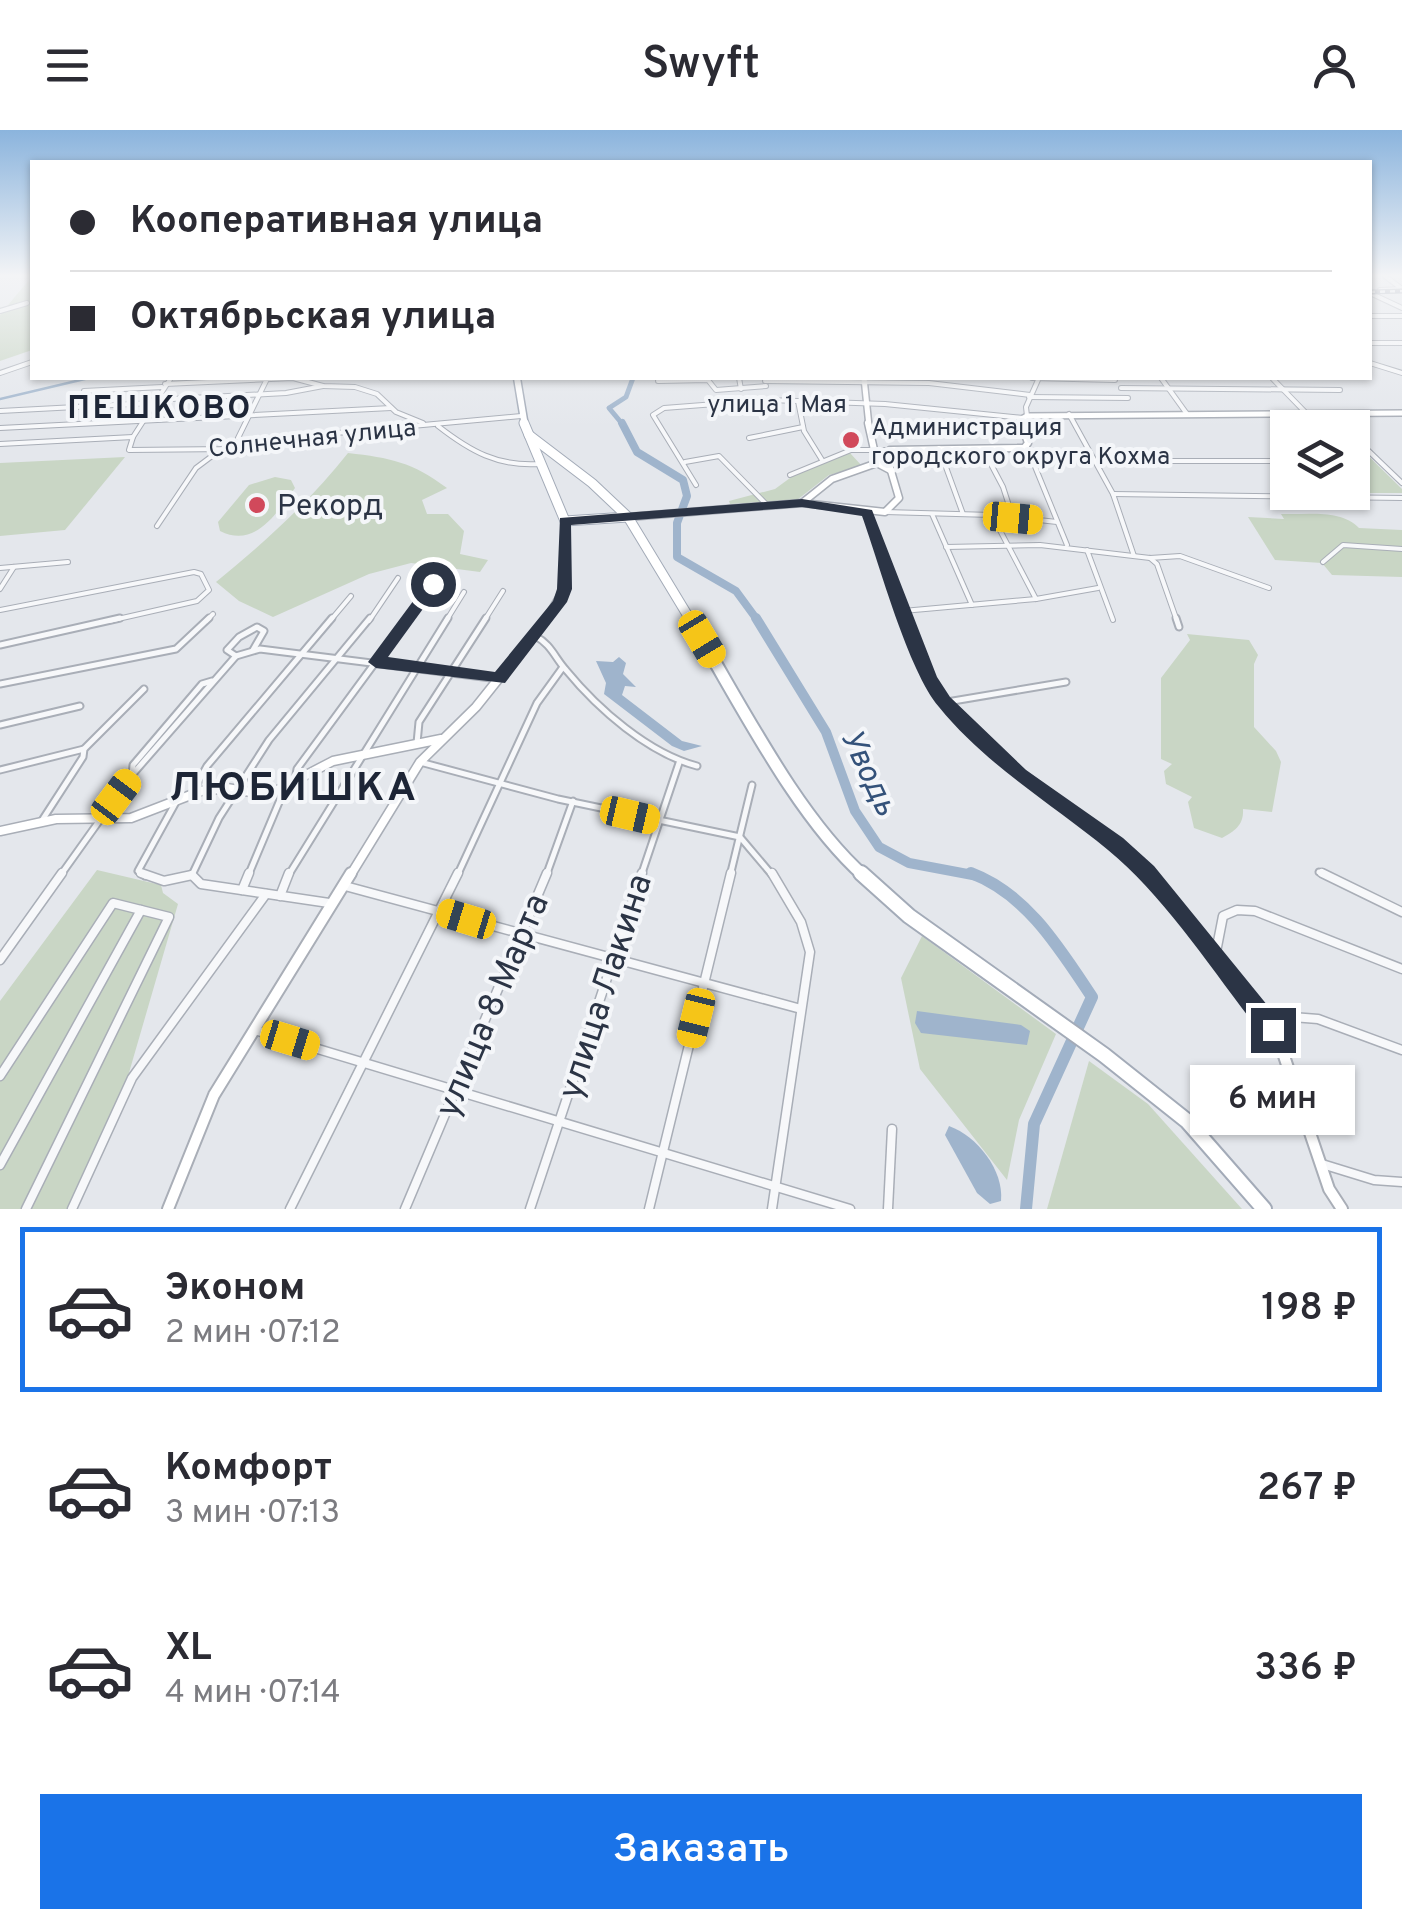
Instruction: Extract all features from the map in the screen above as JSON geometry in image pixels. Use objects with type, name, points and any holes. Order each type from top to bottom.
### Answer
[{"type":"main road","points":[[168,1209],[214,1095],[420,762],[499,679],[534,636],[564,589],[564,521],[520,416],[517,380]]},
{"type":"main road","points":[[864,380],[871,449],[877,463],[893,474]]},
{"type":"main road","points":[[1370,413],[1402,413]]},
{"type":"main road","points":[[802,503],[843,473],[877,463],[888,452],[1027,447],[1020,422],[1025,417],[1270,414]]},
{"type":"main road","points":[[529,435],[592,483],[628,517],[806,810],[841,856],[909,916],[1104,1055],[1186,1121],[1264,1209]]},
{"type":"main road","points":[[536,453],[548,451]]},
{"type":"main road","points":[[564,521],[802,503],[885,512],[900,498],[888,452]]},
{"type":"main road","points":[[861,468],[893,474]]},
{"type":"main road","points":[[820,490],[819,499],[838,507]]},
{"type":"main road","points":[[867,513],[930,679],[944,702],[1019,775],[1136,863],[1263,1015],[1283,1052],[1319,1163],[1342,1209]]},
{"type":"main road","points":[[0,831],[41,822],[131,818],[190,796],[227,788],[268,796],[333,761],[441,739]]},
{"type":"street","points":[[1372,343],[1402,343]]},
{"type":"street","points":[[0,373],[30,363]]},
{"type":"street","points":[[1372,364],[1402,373]]},
{"type":"street","points":[[133,436],[152,401],[169,380]]},
{"type":"street","points":[[84,391],[286,380]]},
{"type":"street","points":[[307,380],[322,386]]},
{"type":"street","points":[[658,381],[708,380],[714,389],[741,389],[765,382],[864,380],[956,385],[1030,396],[1128,398]]},
{"type":"street","points":[[739,380],[741,389]]},
{"type":"street","points":[[1025,417],[1036,380]]},
{"type":"street","points":[[1163,380],[1187,414]]},
{"type":"street","points":[[1274,380],[1302,410]]},
{"type":"street","points":[[250,443],[238,439],[266,381]]},
{"type":"street","points":[[765,382],[768,400]]},
{"type":"street","points":[[0,411],[259,395],[322,386],[361,388],[376,394],[390,408],[425,424]]},
{"type":"street","points":[[1121,388],[1340,390]]},
{"type":"street","name":"улица 1 Мая","points":[[684,462],[653,415],[675,405],[768,400],[864,403],[1025,417]]},
{"type":"street","points":[[798,401],[803,427],[822,460]]},
{"type":"street","points":[[0,428],[390,408]]},
{"type":"street","points":[[1069,414],[1113,494],[1134,556]]},
{"type":"street","name":"Солнечная улица","points":[[0,444],[133,436],[130,450],[221,449],[520,416]]},
{"type":"street","points":[[438,426],[478,457],[509,466],[540,464]]},
{"type":"street","points":[[749,438],[803,427]]},
{"type":"street","points":[[1027,447],[1070,547]]},
{"type":"street","points":[[939,448],[963,514]]},
{"type":"street","points":[[157,526],[196,468],[221,449]]},
{"type":"street","points":[[982,449],[1003,488],[1013,518]]},
{"type":"street","points":[[790,475],[851,450],[888,452]]},
{"type":"street","points":[[1370,453],[1402,484]]},
{"type":"street","points":[[696,485],[684,462],[719,456],[768,506]]},
{"type":"street","points":[[1097,461],[1270,461]]},
{"type":"street","points":[[1113,494],[1270,493]]},
{"type":"street","points":[[1370,495],[1402,498]]},
{"type":"street","points":[[895,506],[904,513]]},
{"type":"street","points":[[885,512],[992,515],[1057,522]]},
{"type":"street","points":[[932,514],[972,605]]},
{"type":"street","points":[[992,515],[1036,599]]},
{"type":"street","points":[[1323,562],[1343,545],[1402,549]]},
{"type":"street","points":[[946,547],[1070,547],[1150,558],[1166,555],[1192,559],[1269,588]]},
{"type":"street","points":[[1087,550],[1113,620]]},
{"type":"street","points":[[1150,558],[1157,564],[1179,627]]},
{"type":"street","points":[[0,568],[68,562]]},
{"type":"street","points":[[0,589],[14,567]]},
{"type":"street","points":[[0,610],[194,572],[201,574],[208,593],[197,601],[166,609],[0,645]]},
{"type":"street","points":[[176,802],[138,871],[160,882],[192,876],[219,818],[269,740],[398,578]]},
{"type":"street","points":[[295,781],[297,769],[433,584]]},
{"type":"street","points":[[903,611],[1036,599],[1098,588]]},
{"type":"street","points":[[418,744],[420,722],[503,591]]},
{"type":"street","points":[[280,896],[281,887],[360,756],[464,592]]},
{"type":"street","points":[[190,796],[207,766],[351,596]]},
{"type":"street","points":[[0,684],[176,649],[214,614]]},
{"type":"street","points":[[228,662],[222,656],[238,637],[256,627],[264,631],[253,650]]},
{"type":"street","points":[[534,636],[558,653],[563,667],[602,706],[679,763],[697,766]]},
{"type":"street","points":[[228,650],[236,656]]},
{"type":"street","points":[[0,960],[132,774],[236,656],[253,650],[302,653],[499,679]]},
{"type":"street","points":[[290,1209],[360,1062],[504,782],[549,680],[563,667]]},
{"type":"street","points":[[944,702],[1066,682]]},
{"type":"street","points":[[0,770],[84,749],[144,690]]},
{"type":"street","points":[[0,725],[80,706]]},
{"type":"street","points":[[41,822],[83,757],[84,749]]},
{"type":"street","points":[[420,762],[504,782],[538,795],[740,837],[776,880],[804,924],[810,952],[772,1209]]},
{"type":"street","name":"улица Лакина","points":[[530,1209],[610,960],[679,763]]},
{"type":"street","points":[[649,1209],[752,784]]},
{"type":"street","points":[[242,890],[285,788]]},
{"type":"street","name":"улица 8 Марта","points":[[405,1209],[559,846],[561,828],[573,801]]},
{"type":"street","points":[[1320,872],[1402,912]]},
{"type":"street","points":[[192,876],[201,884],[334,904]]},
{"type":"street","points":[[345,886],[802,1010]]},
{"type":"street","points":[[72,1209],[132,1078],[266,894]]},
{"type":"street","points":[[0,1076],[114,903],[168,917],[26,1209]]},
{"type":"street","points":[[0,1165],[141,910]]},
{"type":"street","points":[[1215,955],[1223,916],[1237,910],[1255,911],[1402,969]]},
{"type":"street","points":[[1263,1015],[1285,1012],[1307,1016],[1402,1050]]},
{"type":"street","points":[[255,1030],[850,1209]]},
{"type":"street","points":[[888,1209],[892,1128]]},
{"type":"street","points":[[1319,1163],[1374,1180],[1402,1182]]},
{"type":"green space","points":[[0,326],[30,326],[30,351],[0,361]]},
{"type":"green space","points":[[348,453],[401,463],[447,488],[422,500],[427,514],[448,514],[464,531],[460,554],[488,560],[480,572],[411,563],[369,574],[273,617],[239,601],[216,582],[286,521]]},
{"type":"green space","points":[[850,453],[862,466],[829,475],[797,500],[730,504],[729,501],[775,489],[805,467]]},
{"type":"green space","points":[[125,457],[65,530],[0,536],[0,463]]},
{"type":"green space","points":[[1370,458],[1402,489],[1402,493],[1370,493]]},
{"type":"green space","points":[[275,477],[291,480],[295,488],[273,517],[255,532],[244,535],[220,531],[218,522],[249,485]]},
{"type":"green space","points":[[1281,514],[1333,515],[1359,528],[1402,530],[1402,577],[1332,575],[1322,563],[1275,560],[1248,517],[1284,519]]},
{"type":"green space","points":[[1187,634],[1249,640],[1258,655],[1254,664],[1254,727],[1281,762],[1272,812],[1243,809],[1238,827],[1222,838],[1194,828],[1188,802],[1192,797],[1166,784],[1164,771],[1172,764],[1161,759],[1161,678],[1190,640]]},
{"type":"green space","points":[[97,870],[161,885],[163,893],[178,904],[115,1121],[77,1209],[0,1209],[0,1001]]},
{"type":"green space","points":[[922,936],[1056,1034],[1019,1120],[1007,1180],[920,1069],[901,978]]},
{"type":"green space","points":[[1089,1061],[1148,1104],[1242,1209],[1047,1209]]},
{"type":"water","points":[[619,657],[626,663],[623,674],[636,687],[625,686],[622,695],[682,741],[702,746],[684,751],[672,746],[604,694],[606,683],[596,661],[613,662]]},
{"type":"water","points":[[917,1011],[1021,1025],[1030,1031],[1027,1045],[921,1033],[915,1023]]},
{"type":"water","points":[[949,1126],[987,1156],[998,1178],[1001,1201],[990,1204],[977,1193],[945,1135]]},
{"type":"waterway","points":[[0,399],[81,380]]},
{"type":"waterway","name":"Уводь","points":[[623,425],[609,408],[626,397],[632,380]]},
{"type":"waterway","name":"Уводь","points":[[623,425],[637,452],[683,480],[687,496],[677,523],[677,557],[736,591],[757,620]]},
{"type":"waterway","name":"Уводь","points":[[757,620],[826,732],[855,811],[879,847],[909,863],[977,876]]},
{"type":"waterway","name":"Уводь","points":[[971,873],[977,876]]},
{"type":"waterway","name":"Уводь","points":[[977,876],[1009,894],[1025,909],[1054,942],[1092,997],[1034,1124],[1026,1209]]},
{"type":"place","name":"Администрация городского округа Кохма","points":[[851,440]]},
{"type":"place","name":"Рекорд","points":[[257,505]]},
{"type":"district","name":"ПЕШКОВО","points":[[160,407]]},
{"type":"district","name":"ЛЮБИШКА","points":[[294,786]]},
{"type":"route","points":[[433,584],[376,662],[499,679],[559,602],[564,589],[564,521],[802,503],[867,513],[930,679],[944,702],[1019,775],[1116,844],[1147,873],[1273,1030]]}]
